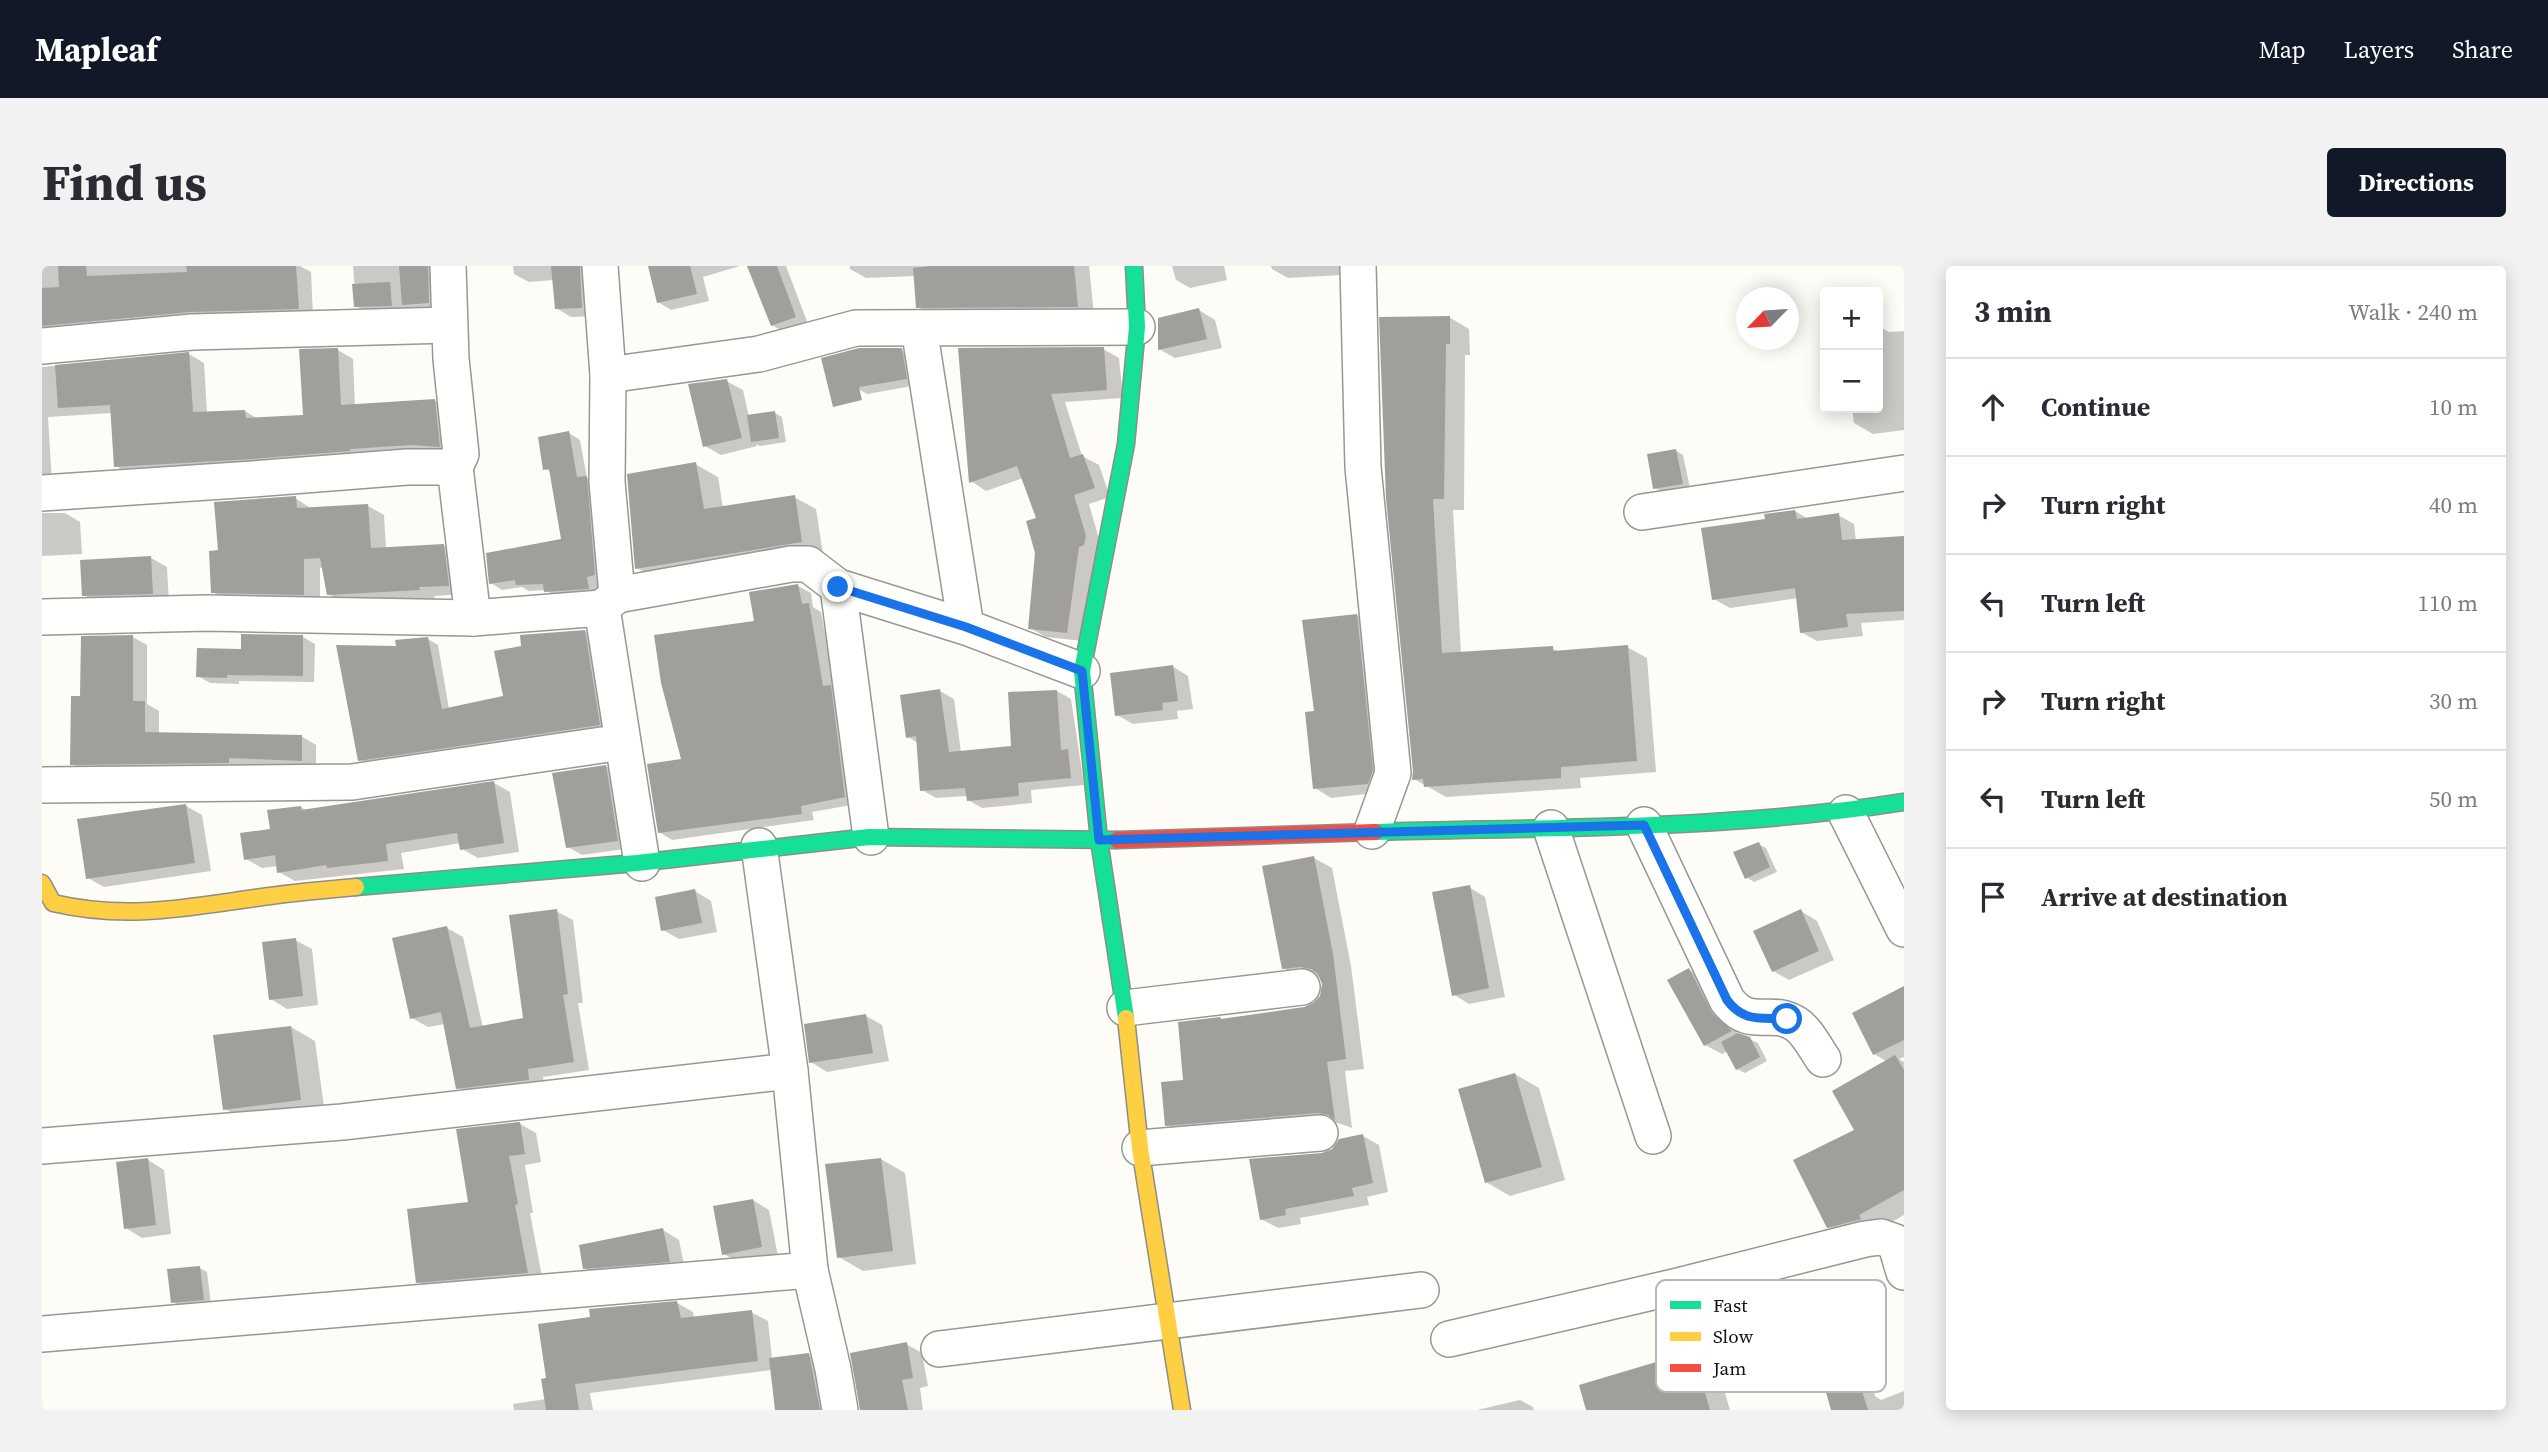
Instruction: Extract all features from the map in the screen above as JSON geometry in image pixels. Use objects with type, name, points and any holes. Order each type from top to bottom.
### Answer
[{"type":"main road","points":[[1134,266],[1137,327],[1126,444],[1082,671],[1099,840],[1125,1008],[1140,1148],[1182,1410]]},
{"type":"main road","points":[[44,894],[53,903],[78,910],[107,914],[139,913],[297,893],[642,863],[759,846],[871,837],[1099,840],[1644,825],[1846,813],[1904,802]]},
{"type":"street","points":[[448,266],[449,325],[461,454],[455,467],[473,618]]},
{"type":"street","points":[[600,266],[608,375],[609,601],[622,742],[642,863]]},
{"type":"street","points":[[1357,266],[1363,467],[1393,773],[1372,831]]},
{"type":"street","points":[[42,346],[192,331],[449,325]]},
{"type":"street","points":[[608,375],[759,354],[856,328],[1137,327]]},
{"type":"street","points":[[919,328],[966,627]]},
{"type":"street","points":[[42,493],[407,467],[455,467]]},
{"type":"street","points":[[1642,512],[1904,473]]},
{"type":"street","points":[[42,617],[207,613],[473,618],[609,601],[791,564],[808,564],[838,587],[966,627],[1082,671]]},
{"type":"street","points":[[838,587],[871,837]]},
{"type":"street","points":[[42,785],[352,782],[622,742]]},
{"type":"street","points":[[1846,813],[1904,929]]},
{"type":"street","points":[[1644,825],[1727,1000],[1735,1011],[1745,1017],[1787,1019],[1799,1026],[1823,1059]]},
{"type":"street","points":[[1551,828],[1653,1136]]},
{"type":"street","points":[[759,846],[790,1071],[810,1270],[840,1410]]},
{"type":"street","points":[[1125,1008],[1302,987]]},
{"type":"street","points":[[42,1146],[342,1122],[790,1071]]},
{"type":"street","points":[[1140,1148],[1320,1133]]},
{"type":"street","points":[[1702,1280],[1881,1237],[1895,1242],[1904,1272]]},
{"type":"street","points":[[42,1334],[810,1270]]},
{"type":"street","points":[[939,1349],[1421,1290]]},
{"type":"street","points":[[1449,1339],[1656,1291]]},
{"type":"building","points":[[58,266],[86,266],[87,276],[187,272],[186,266],[296,266],[299,309],[190,312],[42,326],[42,288],[59,287]]},
{"type":"building","points":[[399,266],[428,266],[429,303],[402,305]]},
{"type":"building","points":[[551,266],[580,266],[582,308],[555,309]]},
{"type":"building","points":[[648,266],[690,266],[697,294],[657,303]]},
{"type":"building","points":[[747,266],[777,266],[796,317],[771,326]]},
{"type":"building","points":[[1074,266],[1078,307],[916,308],[913,268]]},
{"type":"building","points":[[390,282],[392,306],[354,307],[352,284]]},
{"type":"building","points":[[1199,308],[1207,339],[1158,350],[1158,318]]},
{"type":"building","points":[[1450,316],[1450,344],[1446,344],[1444,499],[1433,499],[1442,653],[1553,646],[1553,651],[1628,645],[1637,761],[1561,767],[1561,778],[1424,787],[1423,779],[1412,780],[1386,499],[1379,317]]},
{"type":"building","points":[[1104,347],[1107,390],[1051,394],[1070,458],[1083,454],[1095,488],[1074,495],[1086,536],[1084,545],[1079,547],[1067,633],[1028,629],[1035,553],[1026,521],[1036,518],[1017,466],[969,483],[958,348]]},
{"type":"building","points":[[338,348],[341,405],[435,399],[440,447],[411,445],[252,459],[114,467],[110,405],[58,408],[55,365],[189,352],[193,412],[245,410],[246,418],[303,415],[299,349]]},
{"type":"building","points":[[859,348],[902,348],[907,379],[859,387],[862,400],[833,407],[821,358]]},
{"type":"building","points":[[727,379],[742,438],[703,447],[688,384]]},
{"type":"building","points":[[775,411],[779,438],[751,442],[747,415]]},
{"type":"building","points":[[569,431],[577,477],[587,476],[595,575],[587,577],[589,589],[544,592],[543,584],[516,585],[515,580],[489,584],[486,553],[561,539],[549,469],[543,470],[538,437]]},
{"type":"building","points":[[1676,449],[1683,484],[1653,489],[1647,454]]},
{"type":"building","points":[[696,462],[704,509],[795,495],[802,542],[635,569],[627,474]]},
{"type":"building","points":[[296,496],[297,508],[368,504],[371,548],[444,544],[449,586],[327,595],[320,558],[304,559],[304,595],[211,593],[209,551],[218,550],[214,502]]},
{"type":"building","points":[[1795,510],[1797,519],[1839,513],[1842,540],[1904,536],[1904,611],[1846,614],[1848,627],[1800,633],[1795,588],[1712,600],[1701,528],[1765,519],[1764,514]]},
{"type":"building","points":[[151,556],[153,594],[82,596],[80,560]]},
{"type":"building","points":[[798,584],[802,604],[809,603],[823,686],[831,685],[845,797],[801,806],[802,814],[658,833],[647,764],[681,759],[661,683],[654,635],[754,621],[749,592]]},
{"type":"building","points":[[1357,614],[1373,770],[1368,784],[1313,789],[1305,712],[1314,711],[1302,620]]},
{"type":"building","points":[[585,630],[600,725],[358,761],[336,645],[396,646],[395,640],[428,637],[442,709],[503,696],[494,651],[521,646],[520,635]]},
{"type":"building","points":[[241,634],[303,635],[303,676],[196,677],[197,648],[241,649]]},
{"type":"building","points":[[133,635],[133,701],[145,701],[145,732],[302,735],[302,761],[229,758],[229,763],[70,765],[71,696],[80,696],[81,636]]},
{"type":"building","points":[[1173,665],[1178,701],[1162,703],[1163,710],[1115,716],[1110,673]]},
{"type":"building","points":[[940,689],[949,752],[1011,746],[1008,692],[1057,690],[1061,750],[1068,749],[1071,778],[1018,783],[1019,796],[967,801],[965,788],[920,791],[916,736],[906,738],[900,695]]},
{"type":"building","points":[[606,765],[618,841],[566,848],[552,773]]},
{"type":"building","points":[[494,781],[504,843],[460,850],[457,833],[386,844],[388,861],[327,868],[326,865],[277,873],[275,855],[244,860],[240,833],[270,829],[267,810],[301,806],[301,810]]},
{"type":"building","points":[[186,804],[195,863],[86,879],[77,819]]},
{"type":"building","points":[[1759,842],[1770,867],[1745,879],[1733,852]]},
{"type":"building","points":[[1314,856],[1333,954],[1346,1059],[1327,1062],[1335,1120],[1318,1113],[1165,1126],[1161,1082],[1183,1080],[1178,1022],[1221,1019],[1304,1007],[1320,996],[1322,984],[1318,974],[1311,969],[1282,969],[1262,866]]},
{"type":"building","points":[[1470,885],[1489,988],[1452,996],[1432,892]]},
{"type":"building","points":[[695,889],[702,923],[661,931],[655,897]]},
{"type":"building","points":[[557,909],[568,994],[563,995],[574,1062],[528,1069],[529,1080],[456,1089],[441,1012],[410,1019],[392,938],[447,926],[470,1028],[523,1018],[509,915]]},
{"type":"building","points":[[1801,909],[1819,951],[1772,972],[1753,931]]},
{"type":"building","points":[[296,938],[303,996],[269,1000],[262,942]]},
{"type":"building","points":[[1689,968],[1712,1013],[1732,1031],[1704,1046],[1667,980]]},
{"type":"building","points":[[1904,986],[1904,1040],[1873,1055],[1852,1013]]},
{"type":"building","points":[[866,1014],[873,1053],[809,1063],[804,1024]]},
{"type":"building","points":[[291,1026],[301,1100],[223,1110],[213,1035]]},
{"type":"building","points":[[1738,1033],[1750,1037],[1760,1057],[1736,1070],[1721,1042]]},
{"type":"building","points":[[1895,1055],[1904,1070],[1904,1190],[1859,1215],[1861,1219],[1827,1228],[1793,1160],[1854,1130],[1832,1091]]},
{"type":"building","points":[[1515,1073],[1542,1167],[1485,1183],[1458,1089]]},
{"type":"building","points":[[520,1122],[525,1154],[509,1156],[528,1273],[416,1283],[407,1209],[468,1202],[456,1129]]},
{"type":"building","points":[[1363,1134],[1373,1183],[1352,1188],[1354,1196],[1285,1209],[1286,1215],[1260,1220],[1249,1159],[1322,1153],[1332,1149],[1339,1139]]},
{"type":"building","points":[[148,1158],[156,1225],[124,1229],[116,1162]]},
{"type":"building","points":[[881,1158],[893,1251],[837,1258],[825,1164]]},
{"type":"building","points":[[753,1199],[762,1247],[722,1255],[713,1206]]},
{"type":"building","points":[[663,1228],[670,1262],[583,1269],[579,1245]]},
{"type":"building","points":[[200,1266],[204,1300],[171,1303],[167,1269]]},
{"type":"building","points":[[677,1301],[681,1318],[752,1310],[758,1361],[575,1384],[579,1410],[546,1410],[541,1379],[546,1378],[538,1324],[590,1317],[589,1309]]},
{"type":"building","points":[[907,1342],[913,1378],[902,1380],[908,1410],[860,1410],[850,1353]]},
{"type":"building","points":[[809,1353],[820,1410],[775,1410],[769,1358]]},
{"type":"building","points":[[1656,1362],[1656,1392],[1705,1392],[1710,1410],[1586,1410],[1579,1385]]},
{"type":"building","points":[[1826,1392],[1862,1392],[1868,1410],[1831,1410]]},
{"type":"traffic: fast","points":[[1126,1018],[1099,840],[1082,671],[1126,444],[1137,327],[1134,266]]},
{"type":"traffic: fast","points":[[1375,832],[1640,826],[1772,818],[1904,802]]},
{"type":"traffic: fast","points":[[356,887],[637,863],[869,837],[1117,840]]},
{"type":"traffic: slow","points":[[42,883],[53,903],[130,912],[356,887]]},
{"type":"traffic: slow","points":[[1126,1018],[1140,1148],[1182,1410]]},
{"type":"traffic: jam","points":[[1117,840],[1375,832]]},
{"type":"route","points":[[838,587],[966,627],[1082,671],[1099,840],[1644,825],[1727,1000],[1735,1011],[1745,1017],[1787,1019]]}]
